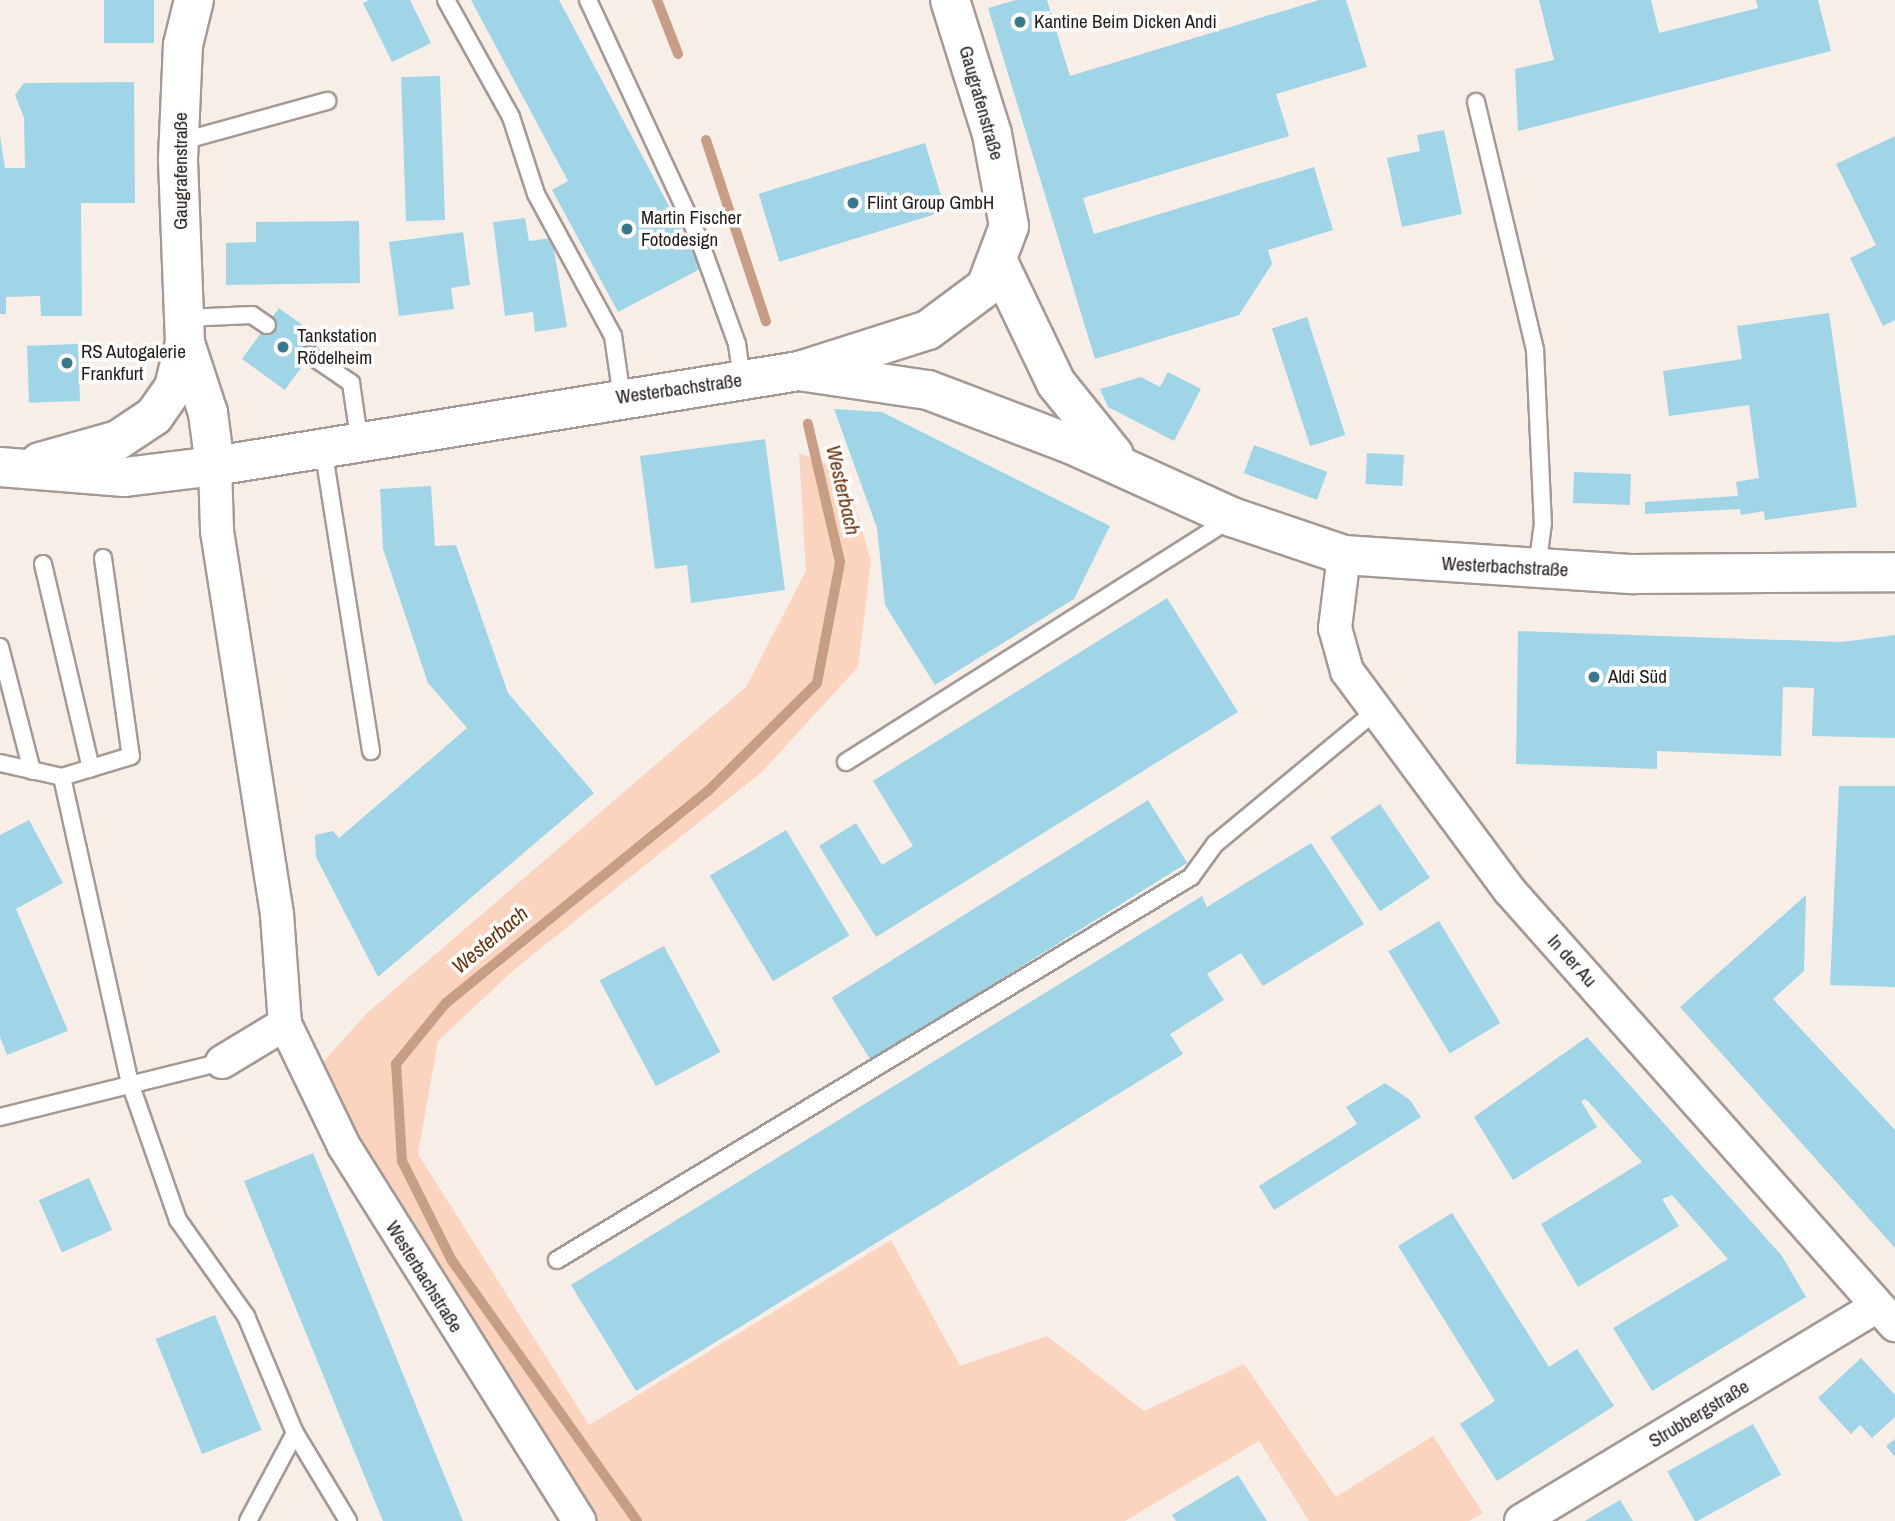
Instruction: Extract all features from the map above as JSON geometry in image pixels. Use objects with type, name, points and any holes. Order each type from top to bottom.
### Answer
[{"type":"main road","name":"Gaugrafenstraße","points":[[9,467],[118,440],[154,416],[174,387],[184,330],[179,142],[183,45],[194,0]]},
{"type":"main road","name":"Gaugrafenstraße","points":[[950,0],[1009,207],[999,264]]},
{"type":"main road","name":"Westerbachstraße","points":[[999,264],[1074,412],[1131,470]]},
{"type":"main road","points":[[799,371],[951,318],[999,264]]},
{"type":"main road","name":"Gaugrafenstraße","points":[[184,330],[208,413],[215,466]]},
{"type":"main road","name":"Westerbachstraße","points":[[9,467],[125,477],[215,466],[359,438],[799,371],[928,390],[1131,470],[1232,517],[1344,555],[1537,568],[1772,578],[1895,572]]},
{"type":"street","name":"Westerbachstraße","points":[[215,466],[217,531],[276,915],[285,1024],[344,1146],[579,1521]]},
{"type":"street","name":"In der Au","points":[[1344,555],[1337,650],[1376,711],[1509,890],[1886,1316]]},
{"type":"street","points":[[222,1062],[285,1024]]},
{"type":"street","name":"Strubbergstraße","points":[[1521,1521],[1886,1316]]},
{"type":"lane","points":[[446,0],[511,117],[536,194],[612,336],[622,398]]},
{"type":"lane","points":[[588,0],[699,239],[737,344],[742,381]]},
{"type":"lane","points":[[179,142],[327,101]]},
{"type":"lane","points":[[1476,102],[1535,350],[1543,523],[1537,568]]},
{"type":"lane","points":[[184,330],[252,315],[267,325]]},
{"type":"lane","points":[[310,355],[351,383],[359,438]]},
{"type":"lane","points":[[323,445],[371,751]]},
{"type":"lane","points":[[846,762],[1232,517]]},
{"type":"lane","points":[[0,763],[62,777],[131,756],[103,558]]},
{"type":"lane","points":[[43,564],[91,768]]},
{"type":"lane","points":[[0,647],[32,771]]},
{"type":"lane","points":[[557,1260],[1191,877],[1215,844],[1376,711]]},
{"type":"lane","points":[[62,777],[130,1083],[178,1220],[246,1316],[295,1433],[348,1521]]},
{"type":"lane","points":[[0,1117],[222,1062]]},
{"type":"lane","points":[[248,1521],[295,1433]]},
{"type":"shaded area","points":[[799,453],[845,472],[871,561],[858,667],[762,772],[516,968],[438,1041],[418,1154],[589,1425],[891,1240],[960,1366],[1047,1336],[1144,1411],[1244,1364],[1336,1497],[1433,1436],[1483,1513],[1469,1521],[1309,1521],[1259,1441],[1125,1521],[571,1521],[315,1071],[367,1013],[746,687],[806,571]]},
{"type":"building","points":[[104,0],[154,0],[154,43],[104,43]]},
{"type":"building","points":[[369,0],[410,0],[431,43],[392,62],[363,3]]},
{"type":"building","points":[[471,0],[559,0],[702,268],[618,312],[552,190],[568,181]]},
{"type":"building","points":[[1016,0],[1047,0],[1070,76],[1319,0],[1346,0],[1367,67],[1276,94],[1289,136],[1083,198],[1094,234],[1314,167],[1333,230],[1268,250],[1272,264],[1239,315],[1095,359],[988,8]]},
{"type":"building","points":[[1539,0],[1651,0],[1659,33],[1758,8],[1756,0],[1818,0],[1831,51],[1518,131],[1515,69],[1554,60]]},
{"type":"building","points":[[440,76],[445,220],[406,221],[401,77]]},
{"type":"building","points":[[134,82],[135,203],[81,203],[82,316],[41,316],[40,296],[6,297],[6,314],[0,314],[0,136],[5,168],[25,168],[24,118],[15,95],[24,83]]},
{"type":"building","points":[[1444,130],[1462,214],[1402,227],[1387,158],[1420,151],[1417,135]]},
{"type":"building","points":[[1895,136],[1895,320],[1883,326],[1850,258],[1876,245],[1836,164]]},
{"type":"building","name":"Flint Group GmbH","points":[[925,143],[946,211],[779,262],[759,194]]},
{"type":"building","points":[[525,218],[529,241],[552,238],[567,327],[535,332],[533,312],[505,316],[493,222]]},
{"type":"building","points":[[359,221],[360,283],[226,285],[226,243],[256,242],[256,222]]},
{"type":"building","points":[[463,232],[470,285],[451,288],[454,309],[399,316],[389,242]]},
{"type":"building","name":"Tankstation Rödelheim","points":[[279,308],[322,339],[285,390],[242,359]]},
{"type":"building","points":[[1829,313],[1857,507],[1765,520],[1764,511],[1741,515],[1740,509],[1645,514],[1645,502],[1738,496],[1736,482],[1759,478],[1749,405],[1669,416],[1663,371],[1742,359],[1737,326]]},
{"type":"building","points":[[1307,317],[1345,435],[1310,446],[1272,328]]},
{"type":"building","points":[[78,344],[80,401],[29,403],[27,346]]},
{"type":"building","points":[[1168,372],[1201,389],[1174,441],[1108,407],[1100,389],[1141,377],[1160,387]]},
{"type":"building","points":[[834,409],[882,412],[1110,526],[1074,599],[935,685],[885,605],[877,528]]},
{"type":"building","points":[[765,439],[785,590],[691,603],[687,565],[655,569],[640,456]]},
{"type":"building","points":[[1254,445],[1327,472],[1317,500],[1244,473]]},
{"type":"building","points":[[1367,453],[1404,455],[1402,486],[1365,484]]},
{"type":"building","points":[[1574,472],[1631,474],[1630,505],[1573,503]]},
{"type":"building","points":[[431,486],[435,546],[456,545],[508,693],[594,793],[378,977],[316,857],[315,835],[333,831],[339,838],[467,728],[428,683],[383,549],[380,489]]},
{"type":"building","points":[[1167,598],[1238,712],[876,937],[819,846],[856,823],[882,865],[913,846],[873,781]]},
{"type":"building","points":[[1518,631],[1842,642],[1895,635],[1895,738],[1812,736],[1814,688],[1783,687],[1781,756],[1657,751],[1657,769],[1516,764]]},
{"type":"building","points":[[1839,786],[1895,786],[1895,987],[1830,985]]},
{"type":"building","points":[[1148,800],[1187,863],[871,1060],[832,998]]},
{"type":"building","points":[[1380,804],[1430,878],[1380,911],[1330,838]]},
{"type":"building","points":[[29,820],[63,883],[16,909],[68,1031],[7,1055],[0,1037],[0,835]]},
{"type":"building","points":[[786,830],[849,935],[773,981],[710,876]]},
{"type":"building","points":[[1311,843],[1364,924],[1263,986],[1241,953],[1207,974],[1224,1000],[1170,1034],[1183,1054],[636,1391],[571,1285],[1202,896],[1207,907]]},
{"type":"building","points":[[1806,895],[1804,971],[1773,999],[1895,1130],[1895,1248],[1680,1007]]},
{"type":"building","points":[[1439,921],[1500,1023],[1450,1053],[1388,951]]},
{"type":"building","points":[[664,946],[720,1052],[656,1086],[600,980]]},
{"type":"building","points":[[1587,1037],[1782,1256],[1806,1297],[1652,1391],[1613,1328],[1728,1259],[1672,1195],[1662,1199],[1679,1226],[1578,1287],[1541,1224],[1642,1162],[1586,1099],[1581,1101],[1597,1127],[1513,1180],[1474,1117]]},
{"type":"building","points":[[1385,1083],[1410,1100],[1421,1117],[1274,1210],[1259,1186],[1357,1124],[1346,1107]]},
{"type":"building","points":[[313,1153],[463,1521],[383,1521],[343,1424],[244,1181]]},
{"type":"building","points":[[89,1178],[112,1230],[62,1252],[39,1200]]},
{"type":"building","points":[[1452,1213],[1549,1367],[1577,1349],[1614,1406],[1497,1481],[1460,1424],[1495,1401],[1398,1246]]},
{"type":"building","points":[[215,1315],[261,1430],[202,1454],[156,1339]]},
{"type":"building","points":[[1861,1358],[1895,1395],[1895,1417],[1872,1438],[1860,1425],[1851,1434],[1818,1398]]},
{"type":"building","points":[[1753,1424],[1781,1475],[1695,1521],[1667,1472]]},
{"type":"building","points":[[1895,1439],[1895,1457],[1886,1446]]},
{"type":"building","points":[[1238,1475],[1267,1521],[1176,1521],[1172,1515]]},
{"type":"building","points":[[1620,1500],[1633,1521],[1585,1521],[1591,1517]]},
{"type":"waterway","name":"Westerbach","points":[[657,0],[678,54]]},
{"type":"waterway","name":"Westerbach","points":[[706,140],[766,321]]},
{"type":"waterway","name":"Westerbach","points":[[637,1521],[452,1261],[402,1161],[396,1064],[446,1003],[708,791],[817,683],[840,562],[808,424]]},
{"type":"place","name":"Kantine Beim Dicken Andi","points":[[1020,22]]},
{"type":"place","name":"Flint Group GmbH","points":[[853,203]]},
{"type":"place","name":"Martin Fischer Fotodesign","points":[[627,229]]},
{"type":"place","name":"Tankstation Rödelheim","points":[[283,347]]},
{"type":"place","name":"RS Autogalerie Frankfurt","points":[[67,363]]},
{"type":"place","name":"Aldi Süd","points":[[1594,677]]}]
